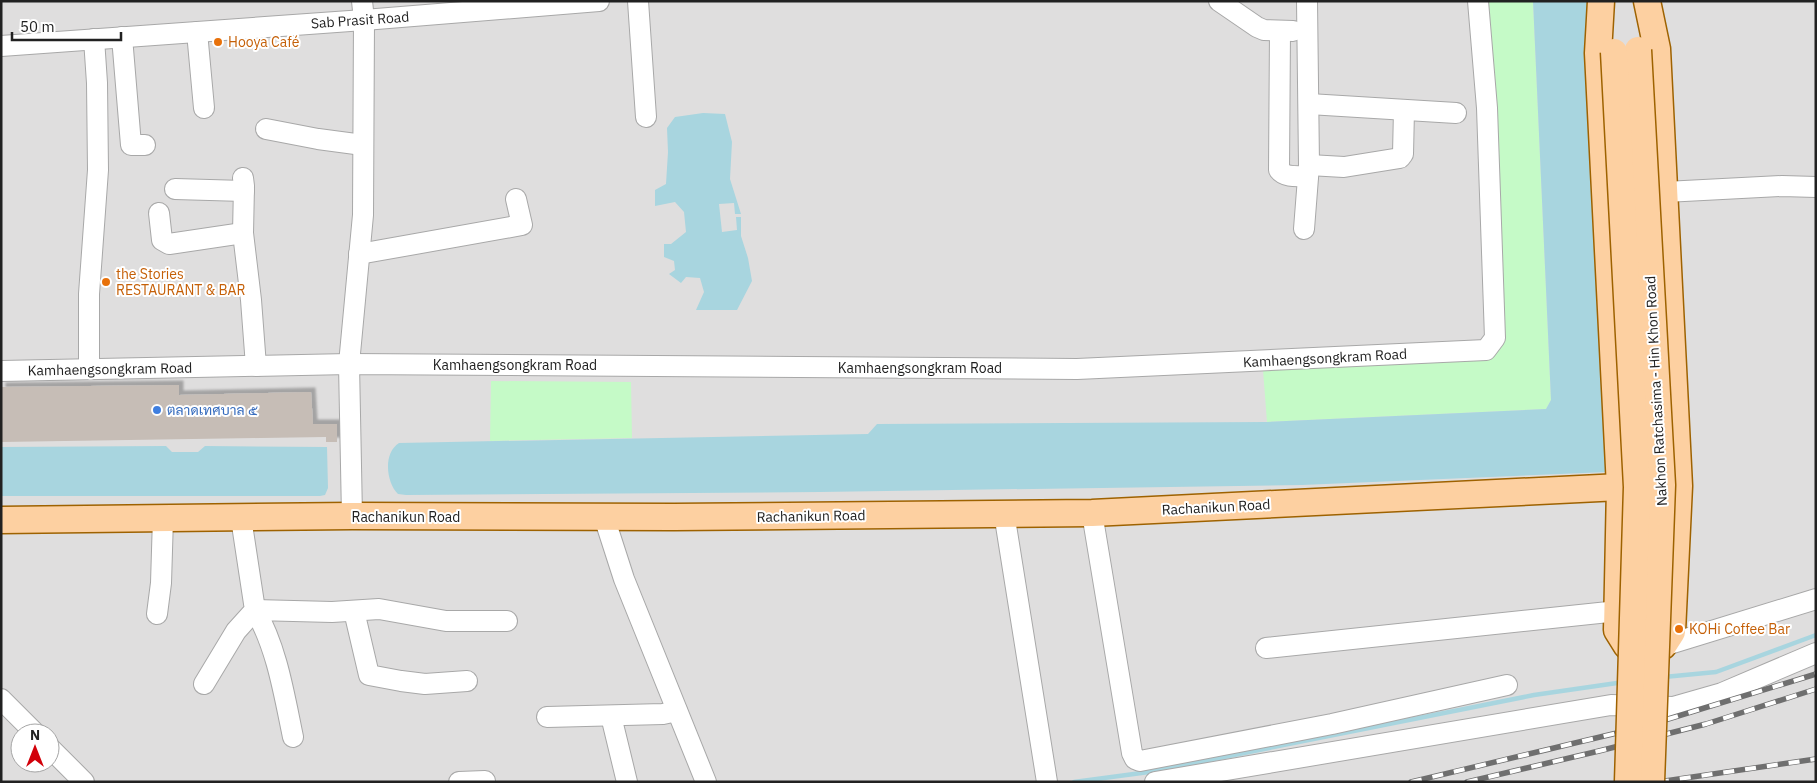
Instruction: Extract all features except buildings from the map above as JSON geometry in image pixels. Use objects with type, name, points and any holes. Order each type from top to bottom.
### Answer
[{"type":"main road","points":[[1601,1],[1598,53],[1620,487],[1617,630],[1626,646],[1644,652],[1663,646],[1672,632],[1679,486],[1657,49],[1647,1]]},
{"type":"main road","points":[[1609,1],[1626,51],[1638,487],[1628,782]]},
{"type":"main road","name":"Nakhon Ratchasima - Hin Khon Road","points":[[1637,1],[1626,51],[1662,485],[1651,782]]},
{"type":"main road","name":"Rachanikun Road","points":[[1,520],[352,516],[604,517],[1004,514],[1092,512],[1620,487]]},
{"type":"street","name":"Sab Prasit Road","points":[[1,46],[197,32],[363,11],[598,1]]},
{"type":"street","points":[[638,1],[646,117]]},
{"type":"street","points":[[1219,1],[1264,30],[1307,32]]},
{"type":"street","points":[[1304,229],[1308,171],[1309,104],[1307,1]]},
{"type":"street","name":"Kamhaengsongkram Road","points":[[1,371],[349,364],[1077,370],[1486,350],[1495,338],[1487,108],[1478,1]]},
{"type":"street","points":[[352,516],[349,364],[363,215],[363,11]]},
{"type":"street","points":[[1280,31],[1278,170],[1282,174],[1286,175],[1400,158],[1403,154],[1404,110]]},
{"type":"street","points":[[197,32],[204,108]]},
{"type":"street","points":[[122,37],[131,145],[145,145]]},
{"type":"street","points":[[88,369],[89,294],[98,170],[97,83],[94,39]]},
{"type":"street","points":[[1309,104],[1456,113]]},
{"type":"street","points":[[266,129],[363,145]]},
{"type":"street","points":[[175,189],[243,185],[243,233],[256,366]]},
{"type":"street","points":[[1665,192],[1782,186],[1816,187]]},
{"type":"street","points":[[360,254],[522,226],[516,199]]},
{"type":"street","points":[[159,213],[162,240],[169,244],[243,233]]},
{"type":"street","points":[[1092,512],[1132,753],[1135,759],[1140,761],[1332,724],[1611,705],[1673,707],[1722,693],[1816,653]]},
{"type":"street","points":[[1004,514],[1047,781]]},
{"type":"street","points":[[604,517],[624,579],[706,782]]},
{"type":"street","points":[[157,614],[162,583],[163,518]]},
{"type":"street","points":[[241,518],[255,610],[266,629],[282,685],[293,737]]},
{"type":"street","points":[[1663,646],[1816,599]]},
{"type":"street","points":[[204,684],[236,631],[255,610],[332,612],[379,609],[446,621],[507,621]]},
{"type":"street","points":[[354,611],[369,675],[401,682],[425,684],[467,681]]},
{"type":"street","points":[[1266,648],[1618,611]]},
{"type":"street","points":[[1155,782],[1425,719],[1507,685]]},
{"type":"street","points":[[1,699],[25,723]]},
{"type":"street","points":[[547,717],[663,714],[677,711]]},
{"type":"street","points":[[611,716],[627,782]]},
{"type":"street","points":[[60,762],[72,778]]},
{"type":"street","points":[[458,782],[485,781]]},
{"type":"shaded area","points":[[1,1],[1816,1],[1816,782],[1,782]]},
{"type":"green space","points":[[1485,1],[1533,1],[1551,400],[1546,409],[1267,422],[1263,370],[1495,353]]},
{"type":"green space","points":[[491,381],[631,382],[632,438],[490,441]]},
{"type":"water","points":[[1533,1],[1589,1],[1607,472],[1302,485],[820,492],[406,495],[398,494],[391,482],[388,460],[390,453],[399,443],[868,434],[877,424],[1267,422],[1546,409],[1551,400]]},
{"type":"water","points":[[703,113],[725,114],[732,142],[730,179],[741,214],[735,214],[734,203],[719,204],[722,232],[737,230],[736,217],[741,217],[741,236],[748,258],[752,281],[737,310],[696,310],[704,292],[700,278],[686,277],[681,283],[669,274],[675,270],[674,261],[664,257],[664,244],[671,244],[686,232],[684,212],[675,202],[655,206],[655,190],[666,184],[667,128],[675,117]]},
{"type":"water","points":[[166,446],[172,452],[198,452],[205,446],[327,447],[328,488],[325,495],[320,496],[1,496],[1,447]]},
{"type":"waterway","points":[[1664,677],[1716,672],[1816,635]]},
{"type":"waterway","points":[[1074,782],[1149,772],[1534,695],[1624,682]]},
{"type":"railway","points":[[1411,782],[1642,727],[1816,674]]},
{"type":"railway","points":[[1467,782],[1706,724],[1816,689]]},
{"type":"railway","points":[[1658,782],[1816,759]]},
{"type":"place","name":"Hooya Café","points":[[218,42]]},
{"type":"place","name":"the Stories RESTAURANT & BAR","points":[[106,282]]},
{"type":"place","name":"ตลาดเทศบาล ๕","points":[[157,410]]},
{"type":"place","name":"KOHi Coffee Bar","points":[[1679,629]]}]
